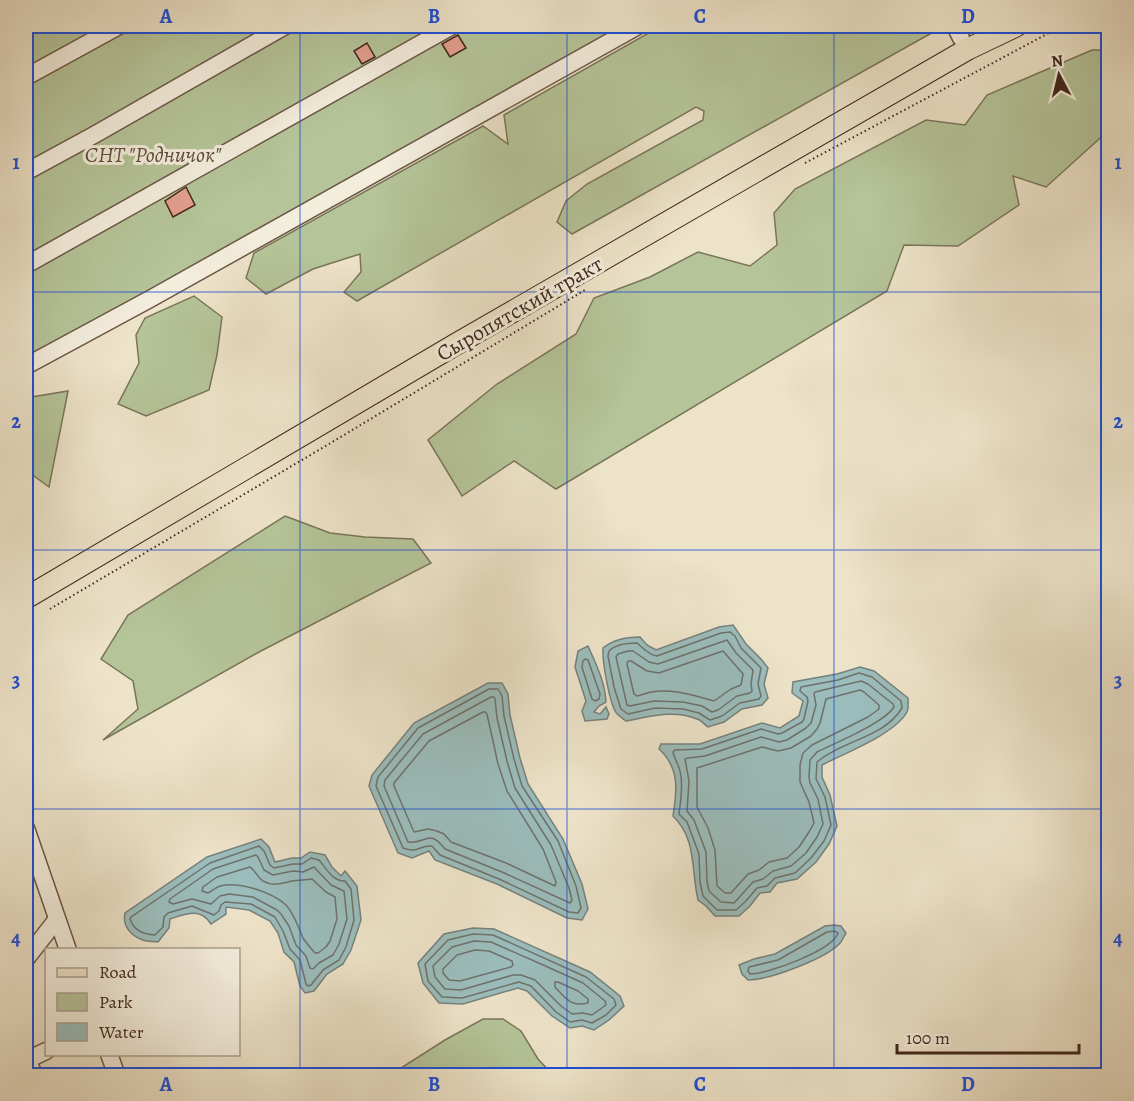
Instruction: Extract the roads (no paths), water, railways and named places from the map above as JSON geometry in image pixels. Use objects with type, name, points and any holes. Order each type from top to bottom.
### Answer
[{"type":"main road","name":"Сыропятский тракт","points":[[26,581],[958,32],[985,26]]},
{"type":"main road","name":"Сыропятский тракт","points":[[26,598],[458,343],[959,55],[1016,26]]},
{"type":"street","points":[[26,77],[119,26]]},
{"type":"street","points":[[26,172],[285,26]]},
{"type":"street","points":[[26,265],[452,26]]},
{"type":"street","points":[[26,366],[638,26]]},
{"type":"street","points":[[26,828],[67,948]]},
{"type":"street","points":[[26,959],[57,919]]},
{"type":"street","points":[[35,1076],[26,1059],[45,1051]]},
{"type":"street","points":[[110,1056],[117,1076]]},
{"type":"water","points":[[733,625],[746,644],[768,668],[764,684],[768,698],[762,705],[742,709],[724,722],[708,727],[688,716],[670,714],[626,721],[616,712],[606,680],[603,648],[611,642],[640,637],[656,650],[719,627]]},
{"type":"water","points":[[588,646],[602,680],[606,702],[594,712],[600,714],[606,707],[609,714],[607,719],[585,721],[582,711],[586,701],[575,667],[578,651]]},
{"type":"water","points":[[860,667],[874,671],[908,698],[907,712],[892,728],[881,735],[822,765],[822,777],[830,795],[837,826],[829,844],[816,862],[797,879],[777,883],[770,892],[760,893],[739,916],[715,916],[698,900],[690,845],[681,825],[673,816],[676,789],[674,772],[666,756],[659,749],[661,744],[700,744],[762,723],[780,728],[799,716],[803,701],[792,693],[793,682],[837,674]]},
{"type":"water","points":[[488,683],[502,683],[508,694],[510,715],[528,784],[563,839],[582,884],[588,909],[582,920],[567,918],[497,884],[435,860],[429,851],[412,858],[398,853],[369,786],[372,775],[414,723]]},
{"type":"water","points":[[261,839],[269,847],[275,862],[301,858],[310,852],[325,855],[341,876],[345,871],[357,886],[361,920],[351,950],[343,964],[327,974],[314,991],[305,993],[300,986],[294,962],[284,952],[278,933],[270,921],[249,910],[226,907],[226,914],[211,924],[202,915],[192,913],[170,919],[169,928],[158,942],[139,938],[126,926],[125,913],[207,857]]},
{"type":"water","points":[[825,926],[841,926],[846,933],[841,942],[824,955],[770,976],[748,980],[742,974],[739,965],[775,954]]},
{"type":"water","points":[[473,928],[494,929],[590,972],[620,996],[624,1006],[594,1030],[582,1026],[570,1028],[552,1016],[527,991],[518,988],[463,1004],[439,1003],[423,983],[418,963],[444,934]]},
{"type":"park label","name":"СНТ \"Родничок\"","points":[[153,154]]}]
